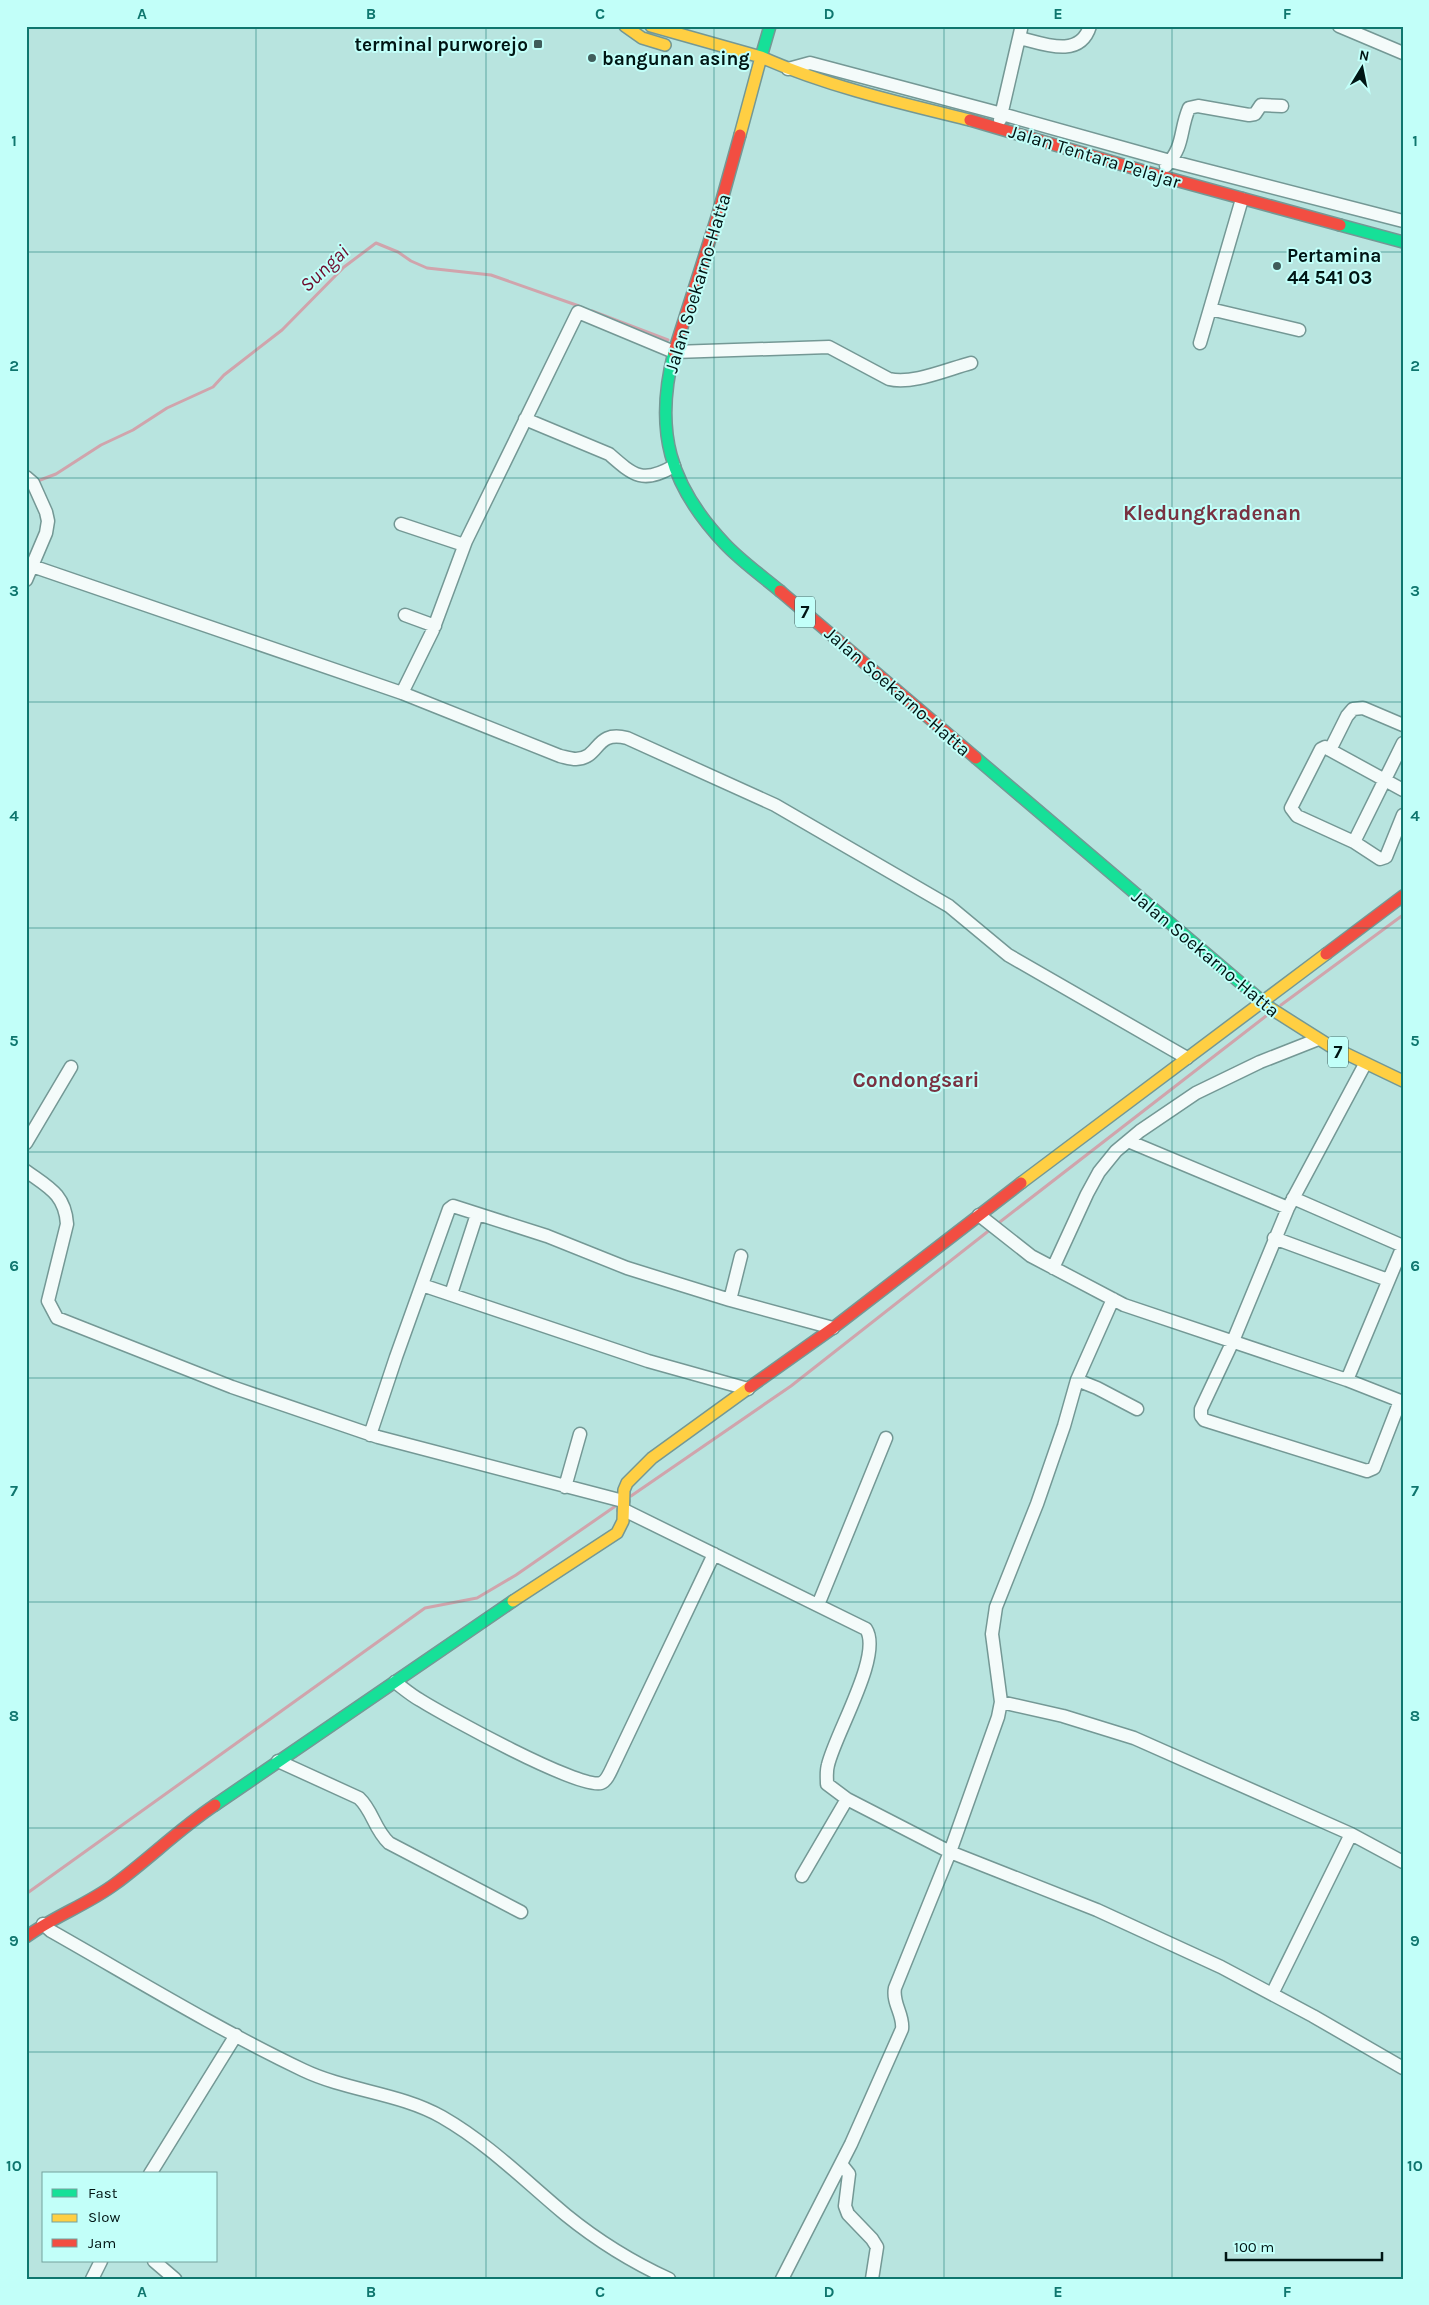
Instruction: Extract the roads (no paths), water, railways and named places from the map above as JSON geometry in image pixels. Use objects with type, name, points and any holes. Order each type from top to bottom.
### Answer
[{"type":"main road","name":"Jalan Tentara Pelajar","points":[[651,26],[761,57],[788,69],[916,106],[998,127],[1242,199],[1403,242]]},
{"type":"main road","points":[[761,57],[770,26]]},
{"type":"main road","points":[[630,27],[642,38],[679,49]]},
{"type":"main road","name":"7","points":[[753,69],[761,57]]},
{"type":"main road","name":"Jalan Tentara Pelajar","points":[[753,69],[788,69]]},
{"type":"main road","name":"Jalan Soekarno-Hatta","points":[[753,69],[719,212],[674,352],[664,411],[667,441],[674,466],[701,518],[726,545],[1270,1008],[1316,1040],[1364,1066],[1403,1081]]},
{"type":"main road","points":[[26,1936],[43,1924],[114,1886],[182,1827],[558,1570],[618,1533],[622,1527],[628,1483],[652,1458],[833,1328],[1187,1058],[1270,1008],[1403,896]]},
{"type":"street","points":[[677,26],[693,30],[700,40]]},
{"type":"street","points":[[998,127],[1021,33],[1049,45],[1074,46],[1080,42],[1090,26]]},
{"type":"street","points":[[1342,27],[1403,53]]},
{"type":"street","points":[[788,69],[810,63],[1170,161],[1403,221]]},
{"type":"street","points":[[1157,175],[1170,161],[1181,143],[1185,118],[1189,108],[1198,106],[1248,115],[1255,114],[1262,105],[1282,106]]},
{"type":"street","points":[[1200,343],[1242,199]]},
{"type":"street","points":[[1210,309],[1299,330]]},
{"type":"street","points":[[402,693],[435,626],[464,545],[578,312],[674,352],[829,347],[898,381],[913,379],[970,363]]},
{"type":"street","points":[[525,419],[609,454],[617,462],[636,473],[652,477],[674,466]]},
{"type":"street","points":[[26,478],[32,483],[48,520],[46,533],[26,580]]},
{"type":"street","points":[[401,524],[464,545]]},
{"type":"street","points":[[32,566],[402,693],[560,756],[575,759],[583,757],[591,752],[607,736],[614,734],[627,738],[775,805],[949,906],[1008,955],[1187,1058]]},
{"type":"street","points":[[406,615],[435,626]]},
{"type":"street","points":[[1330,750],[1346,716],[1353,709],[1362,708],[1403,725]]},
{"type":"street","points":[[1354,842],[1403,743]]},
{"type":"street","points":[[1403,790],[1330,750],[1321,748],[1291,808],[1297,816],[1354,842],[1380,859],[1385,858],[1403,815]]},
{"type":"street","points":[[1053,1268],[1076,1214],[1099,1172],[1116,1151],[1196,1093],[1260,1062],[1316,1040]]},
{"type":"street","points":[[979,1215],[1031,1256],[1124,1305],[1233,1342],[1347,1380],[1401,1401],[1374,1468],[1367,1471],[1204,1420],[1201,1416],[1201,1409],[1233,1342],[1274,1238],[1290,1203],[1364,1066]]},
{"type":"street","points":[[26,1143],[71,1067]]},
{"type":"street","points":[[1128,1141],[1403,1246],[1347,1380]]},
{"type":"street","points":[[26,1171],[55,1192],[66,1211],[67,1224],[48,1301],[57,1318],[232,1388],[370,1435],[565,1487],[624,1505],[714,1554],[866,1629],[870,1636],[871,1644],[862,1680],[827,1766],[827,1784],[847,1799],[950,1852],[1139,1928],[1272,1994],[1403,2068]]},
{"type":"street","points":[[370,1435],[451,1207],[458,1206],[477,1214],[547,1236],[627,1268],[730,1300],[833,1328]]},
{"type":"street","points":[[451,1294],[477,1214]]},
{"type":"street","points":[[1274,1238],[1388,1280]]},
{"type":"street","points":[[730,1300],[741,1256]]},
{"type":"street","points":[[422,1285],[648,1360],[748,1389]]},
{"type":"street","points":[[782,2279],[841,2164],[902,2029],[902,2019],[895,1999],[895,1988],[950,1852],[998,1717],[1000,1702],[992,1634],[996,1607],[1037,1504],[1064,1426],[1077,1380],[1113,1299]]},
{"type":"street","points":[[1077,1380],[1097,1388],[1137,1409]]},
{"type":"street","points":[[565,1487],[580,1434]]},
{"type":"street","points":[[818,1605],[886,1438]]},
{"type":"street","points":[[395,1682],[418,1699],[446,1715],[552,1768],[586,1782],[601,1783],[605,1780],[614,1764],[714,1554]]},
{"type":"street","points":[[1000,1702],[1063,1716],[1134,1738],[1351,1834],[1403,1862]]},
{"type":"street","points":[[278,1761],[360,1798],[367,1805],[380,1835],[389,1843],[521,1912]]},
{"type":"street","points":[[802,1876],[847,1799]]},
{"type":"street","points":[[1272,1994],[1351,1834]]},
{"type":"street","points":[[43,1924],[51,1931],[304,2071],[418,2106],[443,2117],[513,2167],[566,2215],[614,2250],[669,2279]]},
{"type":"street","points":[[151,2172],[236,2035]]},
{"type":"street","points":[[841,2164],[849,2174],[845,2200],[848,2214],[872,2239],[877,2247],[872,2279]]},
{"type":"street","points":[[92,2279],[100,2262]]},
{"type":"street","points":[[155,2262],[175,2279]]},
{"type":"waterway","name":"Sungai","points":[[35,482],[56,474],[101,445],[133,430],[167,408],[213,387],[224,375],[282,330],[344,267],[376,243],[398,252],[411,261],[427,268],[491,275],[579,306]]},
{"type":"waterway","name":"Sungai","points":[[592,311],[668,340]]},
{"type":"waterway","points":[[1281,1005],[1403,915]]},
{"type":"waterway","points":[[996,1225],[1266,1016]]},
{"type":"waterway","points":[[631,1496],[791,1386],[991,1229]]},
{"type":"waterway","points":[[26,1894],[425,1608],[477,1598],[516,1575],[617,1505]]},
{"type":"place","name":"terminal purworejo","points":[[538,44]]},
{"type":"place","name":"bangunan asing","points":[[592,58]]},
{"type":"place","name":"Pertamina 44 541 03","points":[[1277,266]]},
{"type":"district","name":"Kledungkradenan","points":[[1212,513]]},
{"type":"district","name":"Condongsari","points":[[916,1080]]}]
